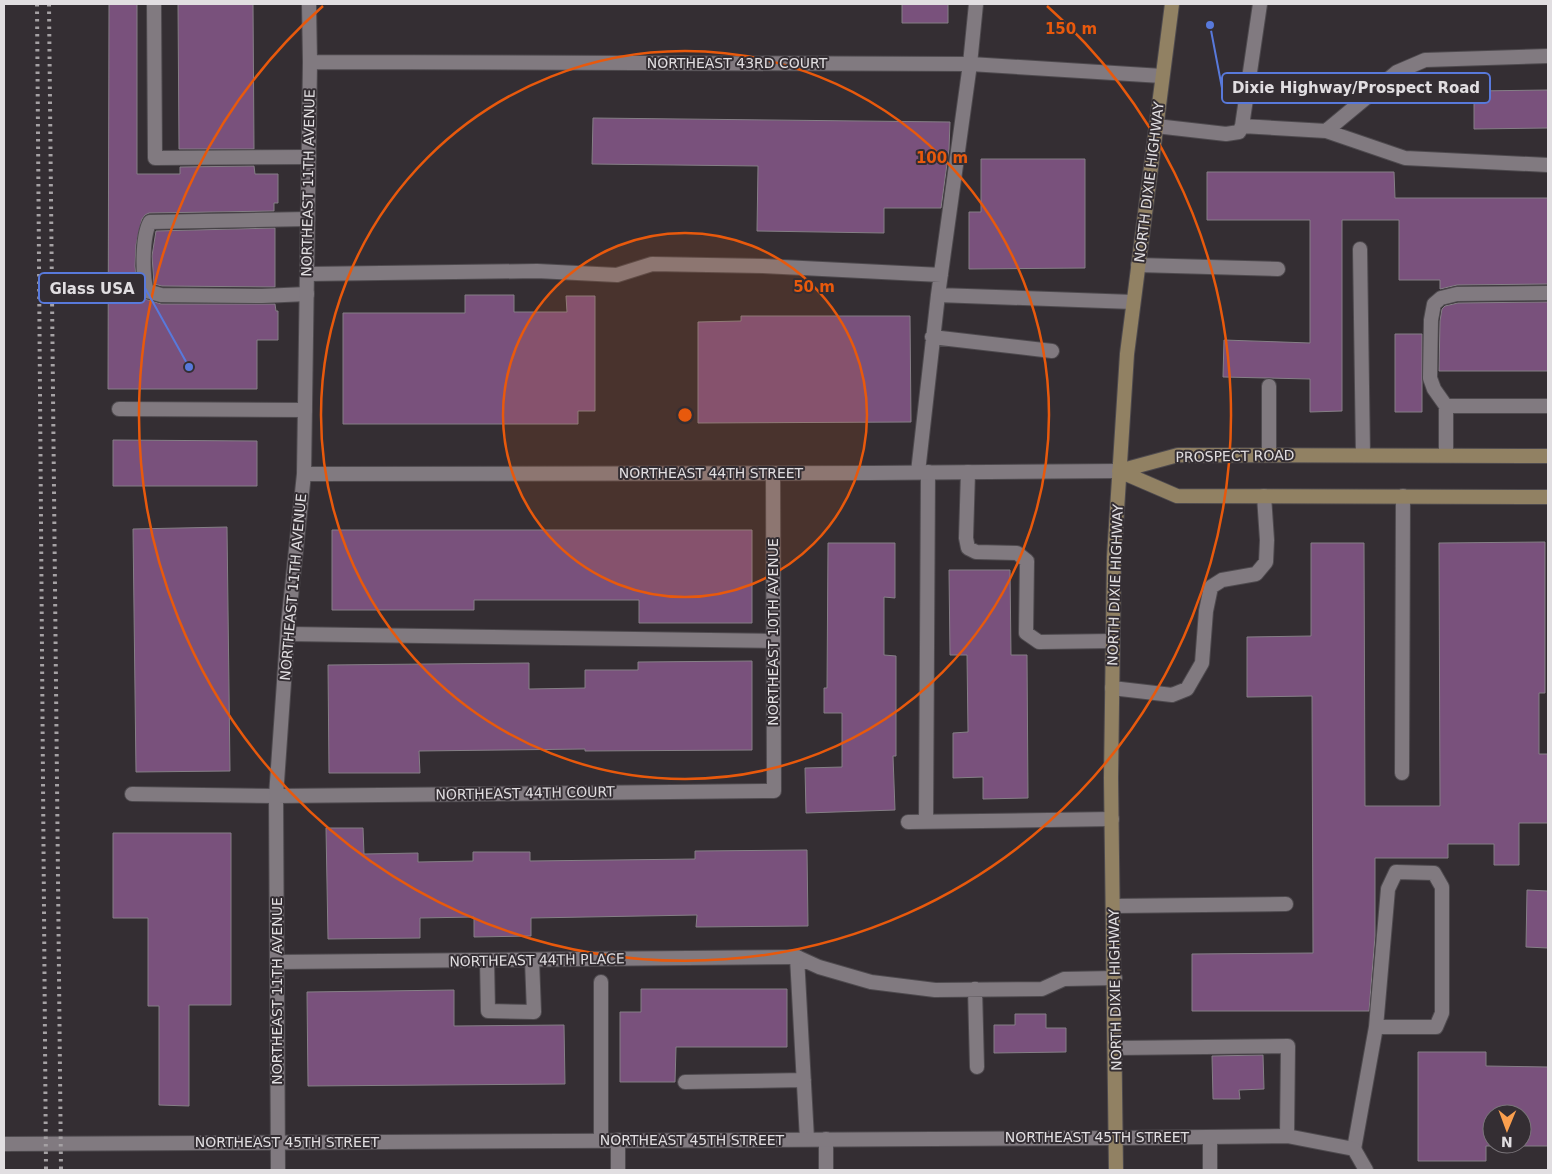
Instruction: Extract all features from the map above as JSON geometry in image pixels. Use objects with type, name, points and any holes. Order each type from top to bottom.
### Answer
[{"type":"main road","name":"NORTH DIXIE HIGHWAY","points":[[1116,1170],[1112,819],[1114,558],[1133,302],[1172,4]]},
{"type":"main road","name":"PROSPECT ROAD","points":[[1119,471],[1178,454],[1548,456]]},
{"type":"main road","points":[[1119,471],[1177,496],[1548,497]]},
{"type":"street","points":[[154,4],[155,158],[309,157]]},
{"type":"street","name":"NORTHEAST 11TH AVENUE","points":[[278,1170],[276,796],[288,634],[304,474],[309,157],[309,4]]},
{"type":"street","points":[[926,822],[923,472],[932,337],[970,64],[976,4]]},
{"type":"street","points":[[1156,126],[1226,134],[1239,132],[1242,126],[1260,4]]},
{"type":"street","points":[[1326,131],[1396,72],[1425,60],[1548,56]]},
{"type":"street","name":"NORTHEAST 43RD COURT","points":[[310,62],[970,64],[1162,76]]},
{"type":"street","points":[[1242,126],[1326,131],[1405,158],[1548,165]]},
{"type":"street","points":[[307,294],[262,296],[161,295],[147,291],[145,284],[145,252],[146,229],[150,222],[308,219]]},
{"type":"street","points":[[1360,249],[1362,455]]},
{"type":"street","points":[[307,274],[537,272],[617,275],[652,264],[763,266],[941,275]]},
{"type":"street","points":[[1138,265],[1278,269]]},
{"type":"street","points":[[1446,455],[1446,406],[1434,389],[1430,378],[1431,320],[1434,304],[1441,298],[1457,294],[1548,293]]},
{"type":"street","points":[[938,295],[1133,302]]},
{"type":"street","points":[[932,337],[1052,352]]},
{"type":"street","points":[[1269,386],[1269,454]]},
{"type":"street","points":[[1446,406],[1548,406]]},
{"type":"street","points":[[119,409],[305,410]]},
{"type":"street","name":"NORTHEAST 44TH STREET","points":[[304,474],[1119,471]]},
{"type":"street","points":[[968,472],[966,538],[968,548],[976,552],[1016,552],[1027,561],[1026,633],[1039,642],[1112,640]]},
{"type":"street","name":"NORTHEAST 10TH AVENUE","points":[[773,473],[774,791]]},
{"type":"street","points":[[1112,688],[1172,695],[1187,689],[1202,664],[1206,611],[1211,587],[1222,580],[1256,574],[1266,562],[1267,540],[1264,496]]},
{"type":"street","points":[[1402,773],[1403,496]]},
{"type":"street","points":[[288,634],[773,642]]},
{"type":"street","name":"NORTHEAST 44TH COURT","points":[[132,794],[276,796],[774,791]]},
{"type":"street","points":[[908,822],[1112,819]]},
{"type":"street","points":[[1366,1170],[1354,1149],[1376,1027],[1388,889],[1396,872],[1434,873],[1442,887],[1442,1013],[1436,1026],[1376,1027]]},
{"type":"street","points":[[1113,906],[1286,904]]},
{"type":"street","points":[[806,1139],[797,957],[871,982],[935,990],[1042,989],[1064,979],[1115,978]]},
{"type":"street","name":"NORTHEAST 44TH PLACE","points":[[277,962],[797,957]]},
{"type":"street","points":[[487,960],[488,1011],[534,1012],[532,960]]},
{"type":"street","points":[[601,1140],[602,982]]},
{"type":"street","points":[[975,990],[977,1067]]},
{"type":"street","points":[[1115,1048],[1288,1046],[1287,1136]]},
{"type":"street","points":[[685,1082],[804,1080]]},
{"type":"street","name":"NORTHEAST 45TH STREET","points":[[4,1144],[1287,1136],[1354,1149]]},
{"type":"street","points":[[1210,1137],[1210,1170]]},
{"type":"street","points":[[826,1139],[826,1170]]},
{"type":"street","points":[[618,1140],[618,1170]]},
{"type":"building","points":[[109,4],[137,4],[137,174],[180,174],[180,167],[254,166],[255,174],[278,174],[278,203],[274,203],[274,211],[149,213],[142,219],[136,245],[135,266],[140,297],[161,304],[275,304],[276,311],[278,311],[278,340],[257,340],[257,389],[108,389]]},
{"type":"building","points":[[178,4],[253,4],[254,149],[179,149]]},
{"type":"building","points":[[902,4],[948,4],[948,23],[902,23]]},
{"type":"building","points":[[1548,90],[1548,128],[1474,129],[1474,91]]},
{"type":"building","points":[[593,118],[950,122],[949,149],[941,208],[884,208],[884,233],[757,231],[758,166],[592,164]]},
{"type":"building","points":[[981,159],[1085,159],[1085,268],[969,269],[969,212],[981,212]]},
{"type":"building","points":[[1207,172],[1394,172],[1395,198],[1548,198],[1548,284],[1457,285],[1440,289],[1440,280],[1399,280],[1399,220],[1342,220],[1342,411],[1310,412],[1310,379],[1223,377],[1224,340],[1310,343],[1310,220],[1207,220]]},
{"type":"building","points":[[275,228],[275,287],[162,286],[154,284],[152,256],[156,231]]},
{"type":"building","points":[[465,295],[514,295],[514,312],[567,312],[566,296],[595,296],[595,411],[578,411],[578,424],[343,424],[343,313],[465,313]]},
{"type":"building","points":[[1548,302],[1548,371],[1439,371],[1440,321],[1442,309],[1445,306],[1458,303]]},
{"type":"building","points":[[741,316],[910,316],[911,422],[698,423],[698,322],[741,321]]},
{"type":"building","points":[[1395,334],[1422,334],[1422,412],[1395,412]]},
{"type":"building","points":[[113,440],[257,441],[257,486],[113,486]]},
{"type":"building","points":[[227,527],[230,771],[136,772],[133,529]]},
{"type":"building","points":[[332,530],[752,530],[752,623],[639,623],[639,600],[474,600],[474,610],[332,610]]},
{"type":"building","points":[[1545,542],[1545,693],[1539,693],[1539,754],[1548,754],[1548,823],[1519,823],[1519,865],[1494,865],[1494,844],[1448,844],[1448,858],[1375,858],[1375,936],[1369,1011],[1192,1011],[1192,954],[1313,953],[1312,696],[1247,697],[1247,637],[1311,636],[1311,543],[1364,543],[1365,806],[1440,806],[1439,543]]},
{"type":"building","points":[[828,543],[895,543],[895,598],[884,597],[884,655],[896,656],[896,756],[893,756],[895,810],[806,813],[805,768],[842,767],[842,713],[824,713],[824,688],[827,688]]},
{"type":"building","points":[[949,570],[1010,570],[1011,655],[1027,655],[1028,798],[983,799],[983,777],[953,778],[953,733],[968,732],[967,655],[950,655]]},
{"type":"building","points":[[752,661],[752,750],[585,751],[585,749],[419,751],[420,773],[329,773],[328,665],[529,663],[529,689],[585,688],[585,670],[638,670],[638,662]]},
{"type":"building","points":[[326,828],[363,828],[364,854],[418,853],[418,862],[473,861],[473,852],[530,852],[530,861],[695,859],[695,851],[807,850],[808,926],[696,927],[697,915],[531,918],[531,936],[474,937],[474,917],[420,918],[420,938],[328,939]]},
{"type":"building","points":[[113,833],[231,833],[231,1005],[189,1005],[189,1106],[159,1105],[159,1006],[148,1006],[148,918],[113,918]]},
{"type":"building","points":[[1527,890],[1548,891],[1548,948],[1526,947]]},
{"type":"building","points":[[641,989],[787,989],[787,1047],[676,1047],[675,1082],[620,1082],[620,1012],[641,1012]]},
{"type":"building","points":[[454,990],[454,1026],[564,1025],[565,1084],[308,1086],[307,992]]},
{"type":"building","points":[[1015,1014],[1046,1014],[1046,1028],[1066,1028],[1066,1052],[994,1053],[994,1025],[1015,1025]]},
{"type":"building","points":[[1418,1052],[1486,1052],[1486,1066],[1548,1067],[1548,1146],[1532,1146],[1532,1104],[1482,1104],[1482,1154],[1486,1154],[1486,1161],[1418,1161]]},
{"type":"building","points":[[1263,1055],[1264,1089],[1239,1090],[1240,1099],[1213,1099],[1212,1056]]},
{"type":"railway","points":[[37,4],[46,1170]]},
{"type":"railway","points":[[49,4],[61,1170]]},
{"type":"place","name":"Dixie Highway/Prospect Road","points":[[1210,25]]},
{"type":"place","name":"Glass USA","points":[[189,367]]}]
